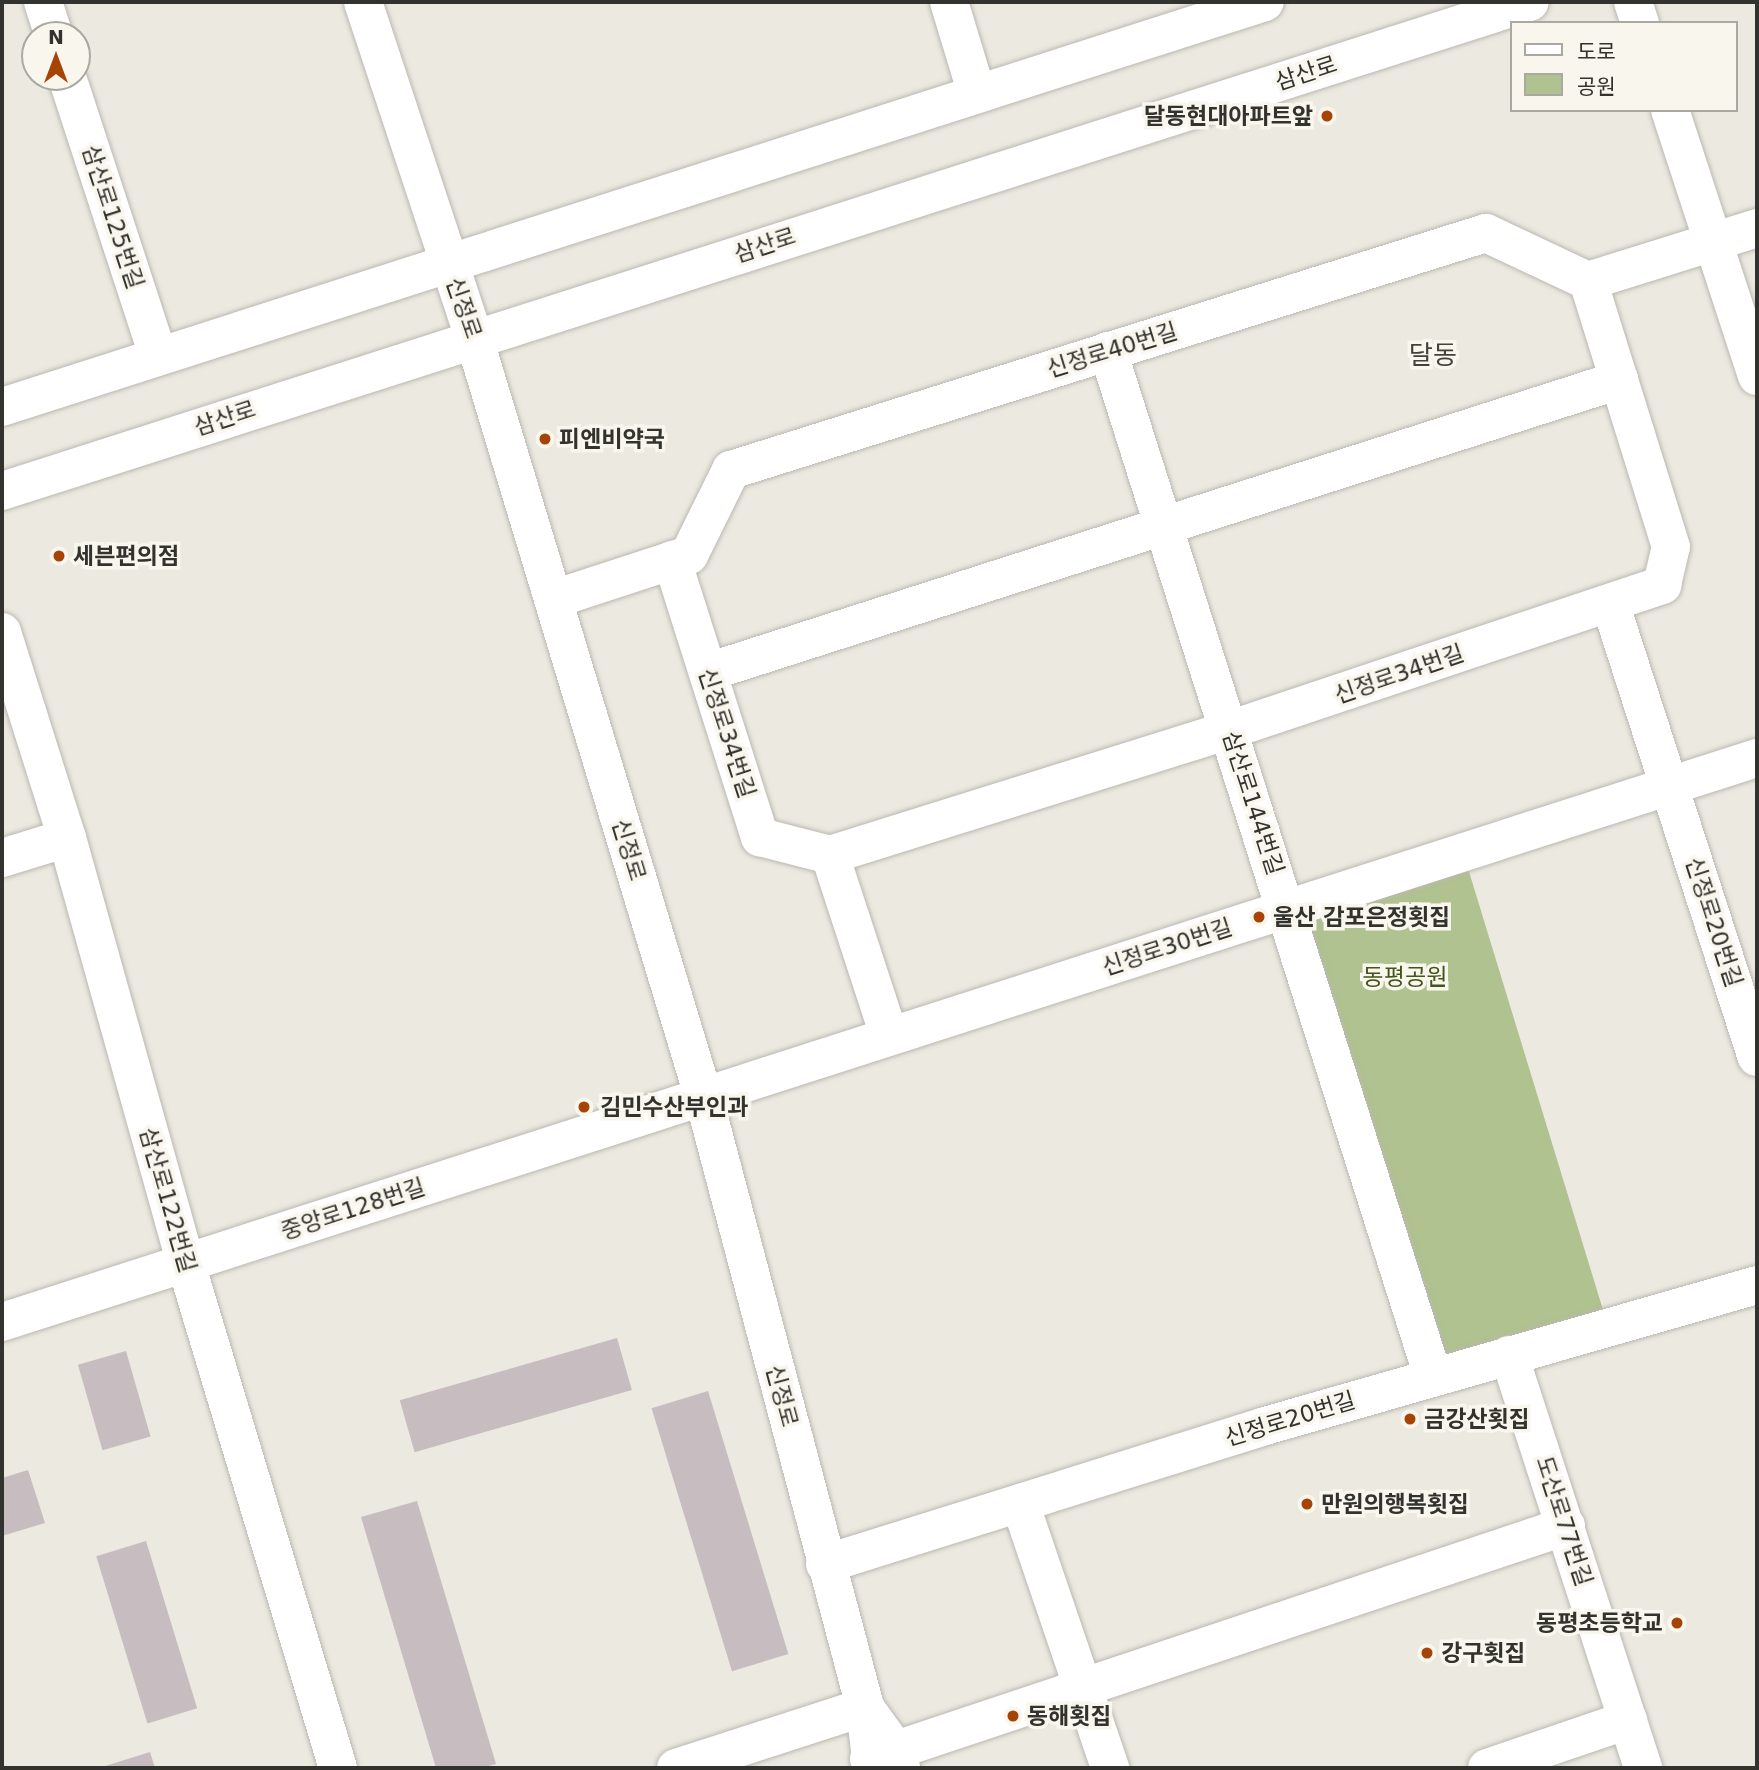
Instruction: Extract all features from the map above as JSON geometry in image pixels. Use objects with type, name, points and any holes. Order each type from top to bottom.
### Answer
[{"type":"street","points":[[43,2],[49,21]]},
{"type":"street","name":"신정로","points":[[363,2],[474,338],[703,1095],[825,1564],[864,1707],[884,1761]]},
{"type":"street","points":[[949,2],[977,94]]},
{"type":"street","points":[[2,407],[1265,2]]},
{"type":"street","name":"삼산로","points":[[2,491],[1530,2]]},
{"type":"street","points":[[1633,2],[1639,21]]},
{"type":"street","name":"삼산로125번길","points":[[72,91],[158,356]]},
{"type":"street","points":[[1671,112],[1757,376]]},
{"type":"street","points":[[1588,281],[1757,228]]},
{"type":"street","name":"신정로40번길","points":[[554,599],[689,555],[731,470],[1486,233],[1588,281]]},
{"type":"street","name":"신정로34번길","points":[[672,560],[760,836],[830,855],[1229,730],[1662,585],[1671,547],[1588,281]]},
{"type":"street","name":"삼산로144번길","points":[[1108,351],[1287,909],[1433,1377]]},
{"type":"street","points":[[708,672],[1619,380]]},
{"type":"street","points":[[1610,603],[1670,786]]},
{"type":"street","name":"삼산로122번길","points":[[2,632],[67,838],[186,1264],[338,1768]]},
{"type":"street","name":"신정로30번길","points":[[703,1095],[1757,758]]},
{"type":"street","name":"신정로20번길","points":[[1670,786],[1757,1057]]},
{"type":"street","points":[[2,858],[67,838]]},
{"type":"street","points":[[830,855],[890,1035]]},
{"type":"street","name":"중앙로128번길","points":[[2,1322],[703,1095]]},
{"type":"street","name":"신정로20번길","points":[[825,1564],[1433,1377],[1757,1285]]},
{"type":"street","name":"도산로77번길","points":[[1509,1355],[1643,1768]]},
{"type":"street","points":[[1020,1503],[1080,1688],[1110,1768]]},
{"type":"street","points":[[884,1761],[1080,1688],[1566,1526]]},
{"type":"street","points":[[676,1768],[864,1707]]},
{"type":"street","points":[[1487,1768],[1628,1720]]},
{"type":"green space","name":"동평공원","points":[[1463,852],[1608,1327],[1431,1381],[1286,906]]},
{"type":"building","points":[[617,1338],[632,1390],[415,1452],[400,1400]]},
{"type":"building","points":[[126,1351],[151,1437],[102,1450],[78,1365]]},
{"type":"building","points":[[708,1391],[788,1654],[732,1671],[652,1408]]},
{"type":"building","points":[[28,1470],[45,1523],[2,1536],[2,1478]]},
{"type":"building","points":[[417,1501],[496,1764],[481,1768],[436,1768],[361,1517]]},
{"type":"building","points":[[146,1541],[197,1708],[147,1724],[96,1556]]},
{"type":"building","points":[[150,1752],[155,1768],[99,1768]]},
{"type":"place","name":"달동현대아파트앞","points":[[1327,116]]},
{"type":"place","name":"피엔비약국","points":[[545,439]]},
{"type":"place","name":"세븐편의점","points":[[59,556]]},
{"type":"place","name":"울산 감포은정횟집","points":[[1259,917]]},
{"type":"place","name":"김민수산부인과","points":[[584,1107]]},
{"type":"place","name":"금강산횟집","points":[[1410,1419]]},
{"type":"place","name":"만원의행복횟집","points":[[1307,1504]]},
{"type":"place","name":"동평초등학교","points":[[1677,1623]]},
{"type":"place","name":"강구횟집","points":[[1427,1653]]},
{"type":"place","name":"동해횟집","points":[[1013,1716]]},
{"type":"district","name":"달동","points":[[1433,356]]}]
